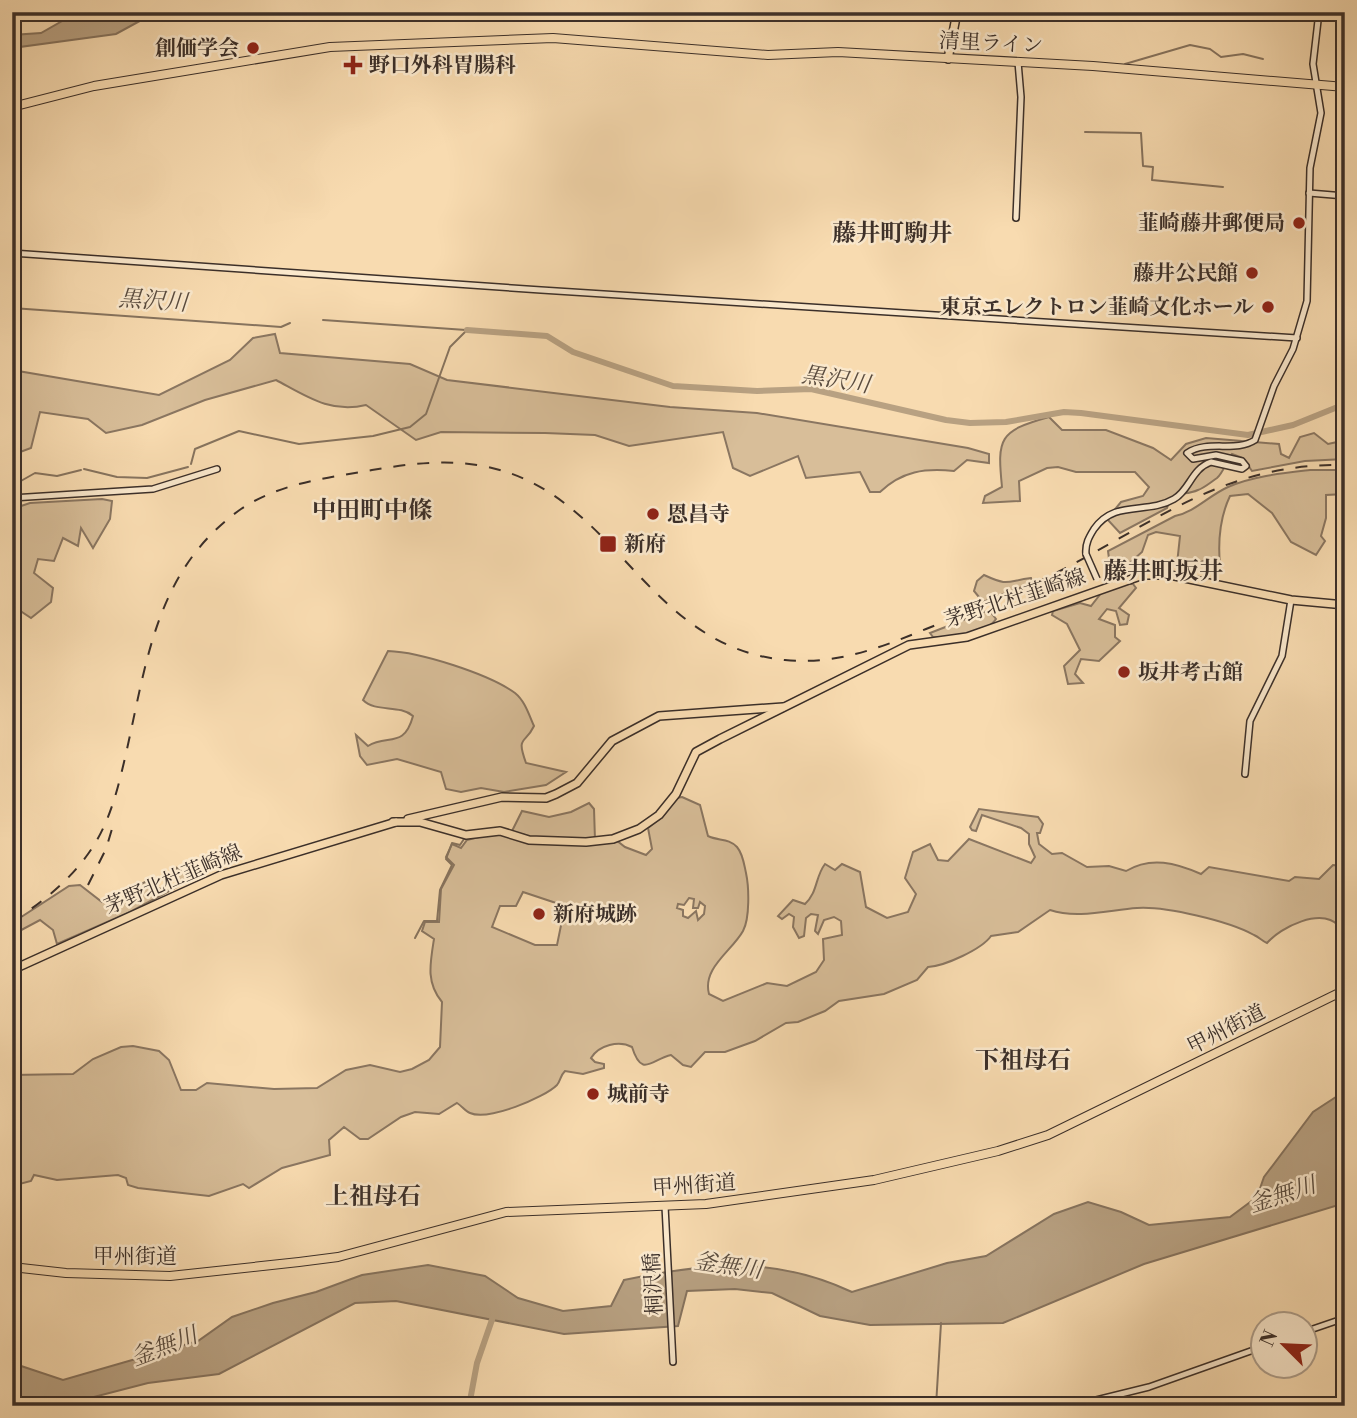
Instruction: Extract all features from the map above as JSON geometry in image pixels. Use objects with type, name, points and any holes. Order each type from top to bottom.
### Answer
[{"type":"highway","name":"清里ライン","points":[[12,107],[94,86],[330,47],[576,38],[768,55],[824,52],[1018,62],[1314,82],[1345,87]]},
{"type":"highway","name":"甲州街道","points":[[12,1267],[66,1273],[170,1276],[338,1257],[506,1212],[665,1208],[764,1197],[874,1180],[1032,1141],[1096,1114],[1345,990]]},
{"type":"main road","points":[[948,59],[957,12]]},
{"type":"main road","name":"茅野北杜韮崎線","points":[[393,822],[420,822],[466,835],[500,831],[528,840],[586,842],[613,839],[647,825],[666,808],[699,750],[914,643],[967,637],[1102,588],[1157,574],[1200,580],[1291,600],[1345,605]]},
{"type":"main road","name":"茅野北杜韮崎線","points":[[12,970],[221,875],[393,822],[502,797],[546,798],[577,783],[612,741],[659,716],[790,706]]},
{"type":"street","points":[[1102,588],[1086,554],[1086,544],[1093,531],[1109,513],[1160,505],[1177,498],[1191,476],[1211,462],[1242,469],[1246,466],[1242,461],[1216,455],[1193,459],[1188,456],[1188,452],[1216,443],[1244,445],[1259,433],[1274,386],[1297,338],[1309,283],[1311,156],[1321,113],[1314,82],[1314,45],[1319,12]]},
{"type":"street","points":[[1016,218],[1021,97],[1018,62]]},
{"type":"street","points":[[1309,192],[1345,197]]},
{"type":"street","points":[[12,253],[1297,338]]},
{"type":"street","points":[[12,498],[153,489],[217,469]]},
{"type":"street","points":[[1245,774],[1250,720],[1282,656],[1291,600]]},
{"type":"street","name":"桐沢橋","points":[[665,1208],[673,1359]]},
{"type":"street","points":[[1318,1327],[1345,1318]]},
{"type":"street","points":[[1072,1406],[1129,1393],[1248,1352]]},
{"type":"shaded area","points":[[275,334],[280,353],[410,364],[447,380],[670,407],[757,413],[968,448],[989,454],[989,463],[967,460],[954,471],[933,470],[905,475],[880,492],[870,492],[860,472],[806,478],[798,456],[750,476],[733,468],[723,432],[629,446],[595,435],[545,433],[441,432],[416,440],[366,405],[341,407],[319,402],[276,380],[205,400],[142,425],[106,433],[88,419],[40,412],[31,448],[12,455],[12,370],[159,395],[230,360],[253,338]]},
{"type":"shaded area","points":[[1049,417],[1062,430],[1106,430],[1153,448],[1171,460],[1186,444],[1206,438],[1279,444],[1281,454],[1289,458],[1300,437],[1314,433],[1328,444],[1337,442],[1345,430],[1345,459],[1305,461],[1252,471],[1243,458],[1232,454],[1219,476],[1208,485],[1193,492],[1175,495],[1167,508],[1120,533],[1107,519],[1121,502],[1143,496],[1149,487],[1135,472],[1076,472],[1058,467],[1047,468],[1019,481],[1020,501],[983,503],[985,496],[1002,487],[1000,457],[1005,439],[1020,427]]},
{"type":"shaded area","points":[[1310,470],[1345,470],[1345,494],[1326,495],[1326,518],[1321,536],[1325,541],[1316,555],[1291,542],[1272,513],[1248,494],[1230,496],[1220,530],[1220,565],[1206,560],[1184,568],[1177,564],[1180,536],[1156,532],[1148,535],[1142,552],[1124,568],[1110,566],[1108,551],[1189,511],[1228,487],[1258,478]]},
{"type":"shaded area","points":[[102,499],[112,501],[110,519],[93,548],[81,528],[78,546],[63,538],[54,561],[38,559],[34,573],[53,588],[51,602],[31,618],[13,606],[12,509],[30,503]]},
{"type":"shaded area","points":[[984,575],[1004,582],[1031,578],[1032,583],[983,602],[974,591],[977,581]]},
{"type":"shaded area","points":[[1133,584],[1136,588],[1119,608],[1129,615],[1127,624],[1120,625],[1116,611],[1107,609],[1099,619],[1115,625],[1115,637],[1120,641],[1099,661],[1081,659],[1075,674],[1083,683],[1068,684],[1064,666],[1080,650],[1067,624],[1052,615],[1053,611],[1080,603],[1091,606],[1102,592]]},
{"type":"shaded area","points":[[989,610],[996,619],[984,629],[958,636],[933,637],[930,633]]},
{"type":"shaded area","points":[[388,651],[418,655],[454,665],[515,693],[524,704],[534,726],[522,744],[526,763],[566,772],[546,785],[504,792],[481,788],[461,792],[446,789],[441,772],[397,759],[367,765],[360,756],[356,735],[368,746],[395,739],[405,733],[413,716],[401,710],[374,706],[363,700]]},
{"type":"shaded area","points":[[682,797],[700,805],[708,836],[734,844],[744,863],[748,894],[745,925],[714,968],[708,985],[709,994],[723,1001],[767,983],[787,986],[816,972],[824,960],[823,939],[842,935],[841,921],[834,917],[824,920],[818,934],[815,931],[818,915],[811,914],[806,918],[804,936],[799,938],[793,927],[794,917],[789,914],[782,919],[778,916],[793,900],[805,904],[812,895],[825,864],[835,870],[842,864],[860,872],[866,907],[887,918],[908,912],[916,894],[905,878],[913,852],[930,844],[938,860],[948,861],[969,839],[1031,863],[1035,857],[1029,844],[1029,834],[1021,828],[982,815],[976,831],[972,830],[970,827],[979,809],[1038,817],[1043,824],[1040,833],[1037,833],[1039,844],[1052,854],[1062,853],[1087,867],[1109,866],[1126,871],[1154,862],[1201,874],[1209,867],[1289,881],[1295,877],[1319,879],[1333,865],[1345,866],[1345,920],[1339,926],[1322,918],[1302,921],[1282,931],[1267,943],[1229,925],[1164,909],[1137,908],[1082,914],[1050,910],[1018,932],[991,936],[962,956],[928,967],[917,980],[884,994],[839,1001],[825,1011],[798,1022],[786,1023],[755,1041],[725,1052],[705,1052],[691,1067],[683,1065],[671,1055],[644,1065],[636,1057],[632,1047],[610,1045],[591,1058],[604,1064],[604,1068],[583,1074],[565,1071],[557,1085],[529,1102],[478,1115],[470,1113],[457,1103],[439,1114],[415,1112],[401,1117],[368,1139],[360,1139],[344,1127],[329,1140],[330,1155],[282,1168],[249,1188],[243,1184],[209,1196],[138,1188],[128,1185],[126,1178],[118,1175],[57,1180],[34,1175],[31,1181],[12,1186],[12,1075],[73,1074],[93,1059],[121,1047],[133,1046],[159,1051],[169,1060],[181,1090],[196,1090],[207,1083],[274,1089],[317,1088],[346,1070],[370,1065],[400,1072],[429,1060],[440,1047],[442,1002],[431,980],[434,939],[422,931],[425,922],[439,922],[441,889],[454,865],[446,857],[452,844],[461,848],[467,840],[495,833],[527,841],[616,840],[625,847],[646,855],[652,849],[648,828],[662,817],[677,798]],"holes":[[[523,892],[565,906],[557,945],[535,945],[492,927],[500,906],[516,906]],[[689,898],[694,899],[693,908],[698,908],[700,902],[705,906],[704,914],[698,920],[696,911],[688,918],[683,916],[683,910],[677,908],[678,904],[684,905]]]},
{"type":"shaded area","points":[[589,803],[594,809],[595,840],[528,838],[512,831],[522,811],[549,817],[571,812]]},
{"type":"shaded area","points":[[177,868],[187,874],[188,881],[130,912],[57,944],[53,930],[40,920],[12,935],[12,923],[69,886],[80,885],[102,902],[145,882],[166,891],[177,885]]},
{"type":"water","points":[[78,12],[164,12],[147,17],[116,34],[12,48],[12,35],[41,33]]},
{"type":"water","name":"釜無川","points":[[1345,1091],[1345,1203],[1144,1264],[1003,1323],[870,1325],[820,1316],[772,1293],[735,1289],[687,1291],[678,1326],[564,1334],[396,1301],[355,1303],[219,1374],[148,1383],[59,1406],[12,1406],[12,1363],[63,1380],[198,1341],[232,1317],[362,1275],[428,1265],[485,1276],[518,1298],[563,1311],[611,1306],[624,1280],[711,1267],[767,1267],[823,1280],[852,1292],[947,1263],[986,1256],[1054,1214],[1088,1202],[1121,1212],[1149,1225],[1230,1217],[1257,1197],[1264,1177],[1313,1112]]},
{"type":"waterway","points":[[1125,64],[1190,45],[1210,49],[1221,57],[1243,54],[1263,59]]},
{"type":"waterway","points":[[1085,132],[1141,133],[1143,166],[1153,167],[1152,180],[1223,187]]},
{"type":"waterway","name":"黒沢川","points":[[12,308],[281,327],[290,323]]},
{"type":"waterway","name":"黒沢川","points":[[323,320],[466,330]]},
{"type":"waterway","points":[[191,464],[195,449],[239,431],[299,444],[373,436],[410,427],[426,414],[450,347],[467,330]]},
{"type":"waterway","name":"黒沢川","points":[[467,330],[547,336],[573,352],[673,386],[757,391],[811,389],[970,423],[1006,422],[1064,412],[1248,435],[1293,425],[1345,404]]},
{"type":"waterway","points":[[84,469],[117,477],[147,478],[188,467]]},
{"type":"waterway","points":[[12,486],[35,473],[57,476],[81,470]]},
{"type":"waterway","points":[[415,938],[424,921],[437,921],[440,890],[452,865],[446,859],[452,843],[460,845],[464,839],[471,838]]},
{"type":"waterway","points":[[469,1406],[477,1363],[494,1314]]},
{"type":"waterway","points":[[936,1406],[941,1323]]},
{"type":"railway","points":[[12,922],[63,883],[88,854],[102,832],[119,783],[140,687],[159,620],[172,589],[190,560],[212,533],[241,509],[288,487],[372,470],[441,463],[483,466],[529,481],[567,505],[662,599],[697,627],[737,649],[785,660],[804,661],[857,654],[982,606],[1057,572],[1172,509],[1235,482],[1269,472],[1345,465]]},
{"type":"railway","points":[[88,885],[106,849],[115,819]]},
{"type":"place","name":"創価学会","points":[[253,48]]},
{"type":"place","name":"野口外科胃腸科","points":[[353,65]]},
{"type":"place","name":"韮崎藤井郵便局","points":[[1299,223]]},
{"type":"place","name":"藤井公民館","points":[[1252,273]]},
{"type":"place","name":"東京エレクトロン韮崎文化ホール","points":[[1268,307]]},
{"type":"place","name":"恩昌寺","points":[[653,514]]},
{"type":"place","name":"新府","points":[[608,544]]},
{"type":"place","name":"坂井考古館","points":[[1124,672]]},
{"type":"place","name":"新府城跡","points":[[539,914]]},
{"type":"place","name":"城前寺","points":[[593,1094]]},
{"type":"district","name":"藤井町駒井","points":[[892,233]]},
{"type":"district","name":"中田町中條","points":[[372,510]]},
{"type":"district","name":"藤井町坂井","points":[[1163,571]]},
{"type":"district","name":"下祖母石","points":[[1023,1060]]},
{"type":"district","name":"上祖母石","points":[[373,1196]]}]
